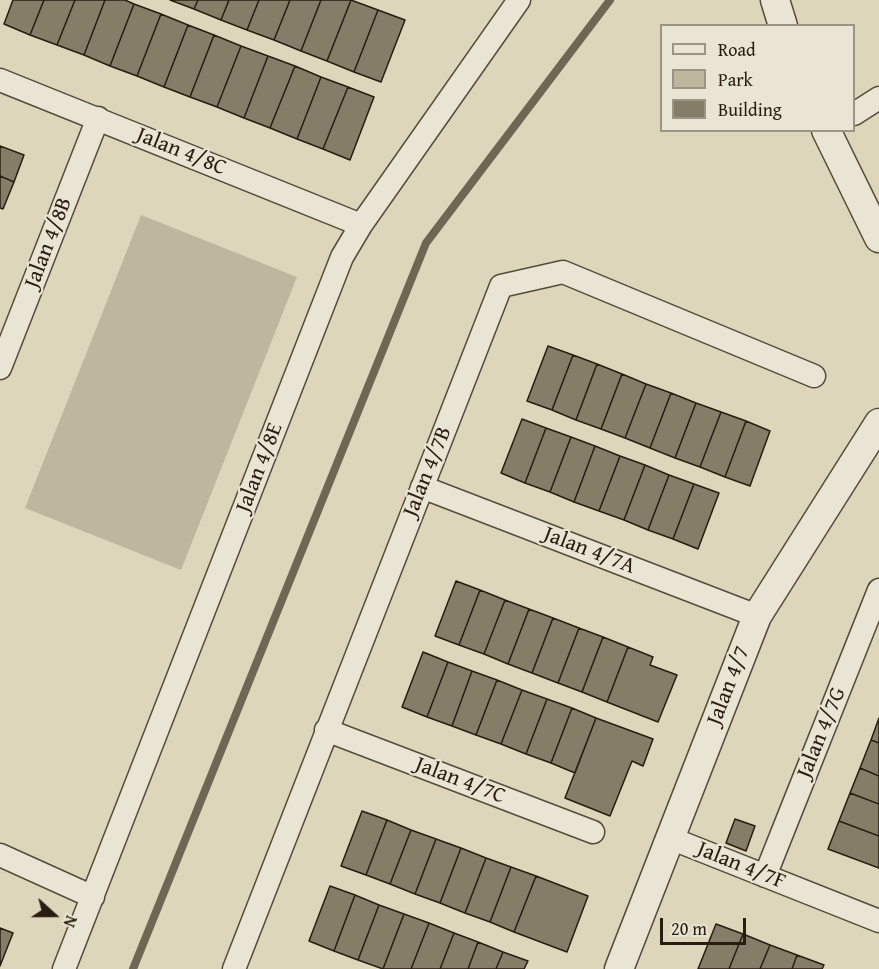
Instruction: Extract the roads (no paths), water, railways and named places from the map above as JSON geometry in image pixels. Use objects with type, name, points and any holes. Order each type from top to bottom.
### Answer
[{"type":"street","name":"Jalan 4/8E","points":[[64,969],[342,257],[361,225],[519,0]]},
{"type":"street","points":[[775,0],[782,24]]},
{"type":"street","name":"Jalan 4/8C","points":[[0,80],[361,225]]},
{"type":"street","points":[[855,113],[879,98]]},
{"type":"street","name":"Jalan 4/8B","points":[[0,368],[98,118]]},
{"type":"street","points":[[827,132],[879,238]]},
{"type":"street","name":"Jalan 4/7B","points":[[237,968],[326,730],[501,286],[563,272],[814,376]]},
{"type":"street","name":"Jalan 4/7","points":[[619,969],[757,616],[879,423]]},
{"type":"street","name":"Jalan 4/7A","points":[[422,487],[757,616]]},
{"type":"street","name":"Jalan 4/7G","points":[[765,876],[879,590]]},
{"type":"street","name":"Jalan 4/7C","points":[[326,730],[593,832]]},
{"type":"street","name":"Jalan 4/7F","points":[[670,838],[879,921]]},
{"type":"street","points":[[0,855],[93,897]]},
{"type":"waterway","points":[[133,969],[426,243],[610,0]]}]
